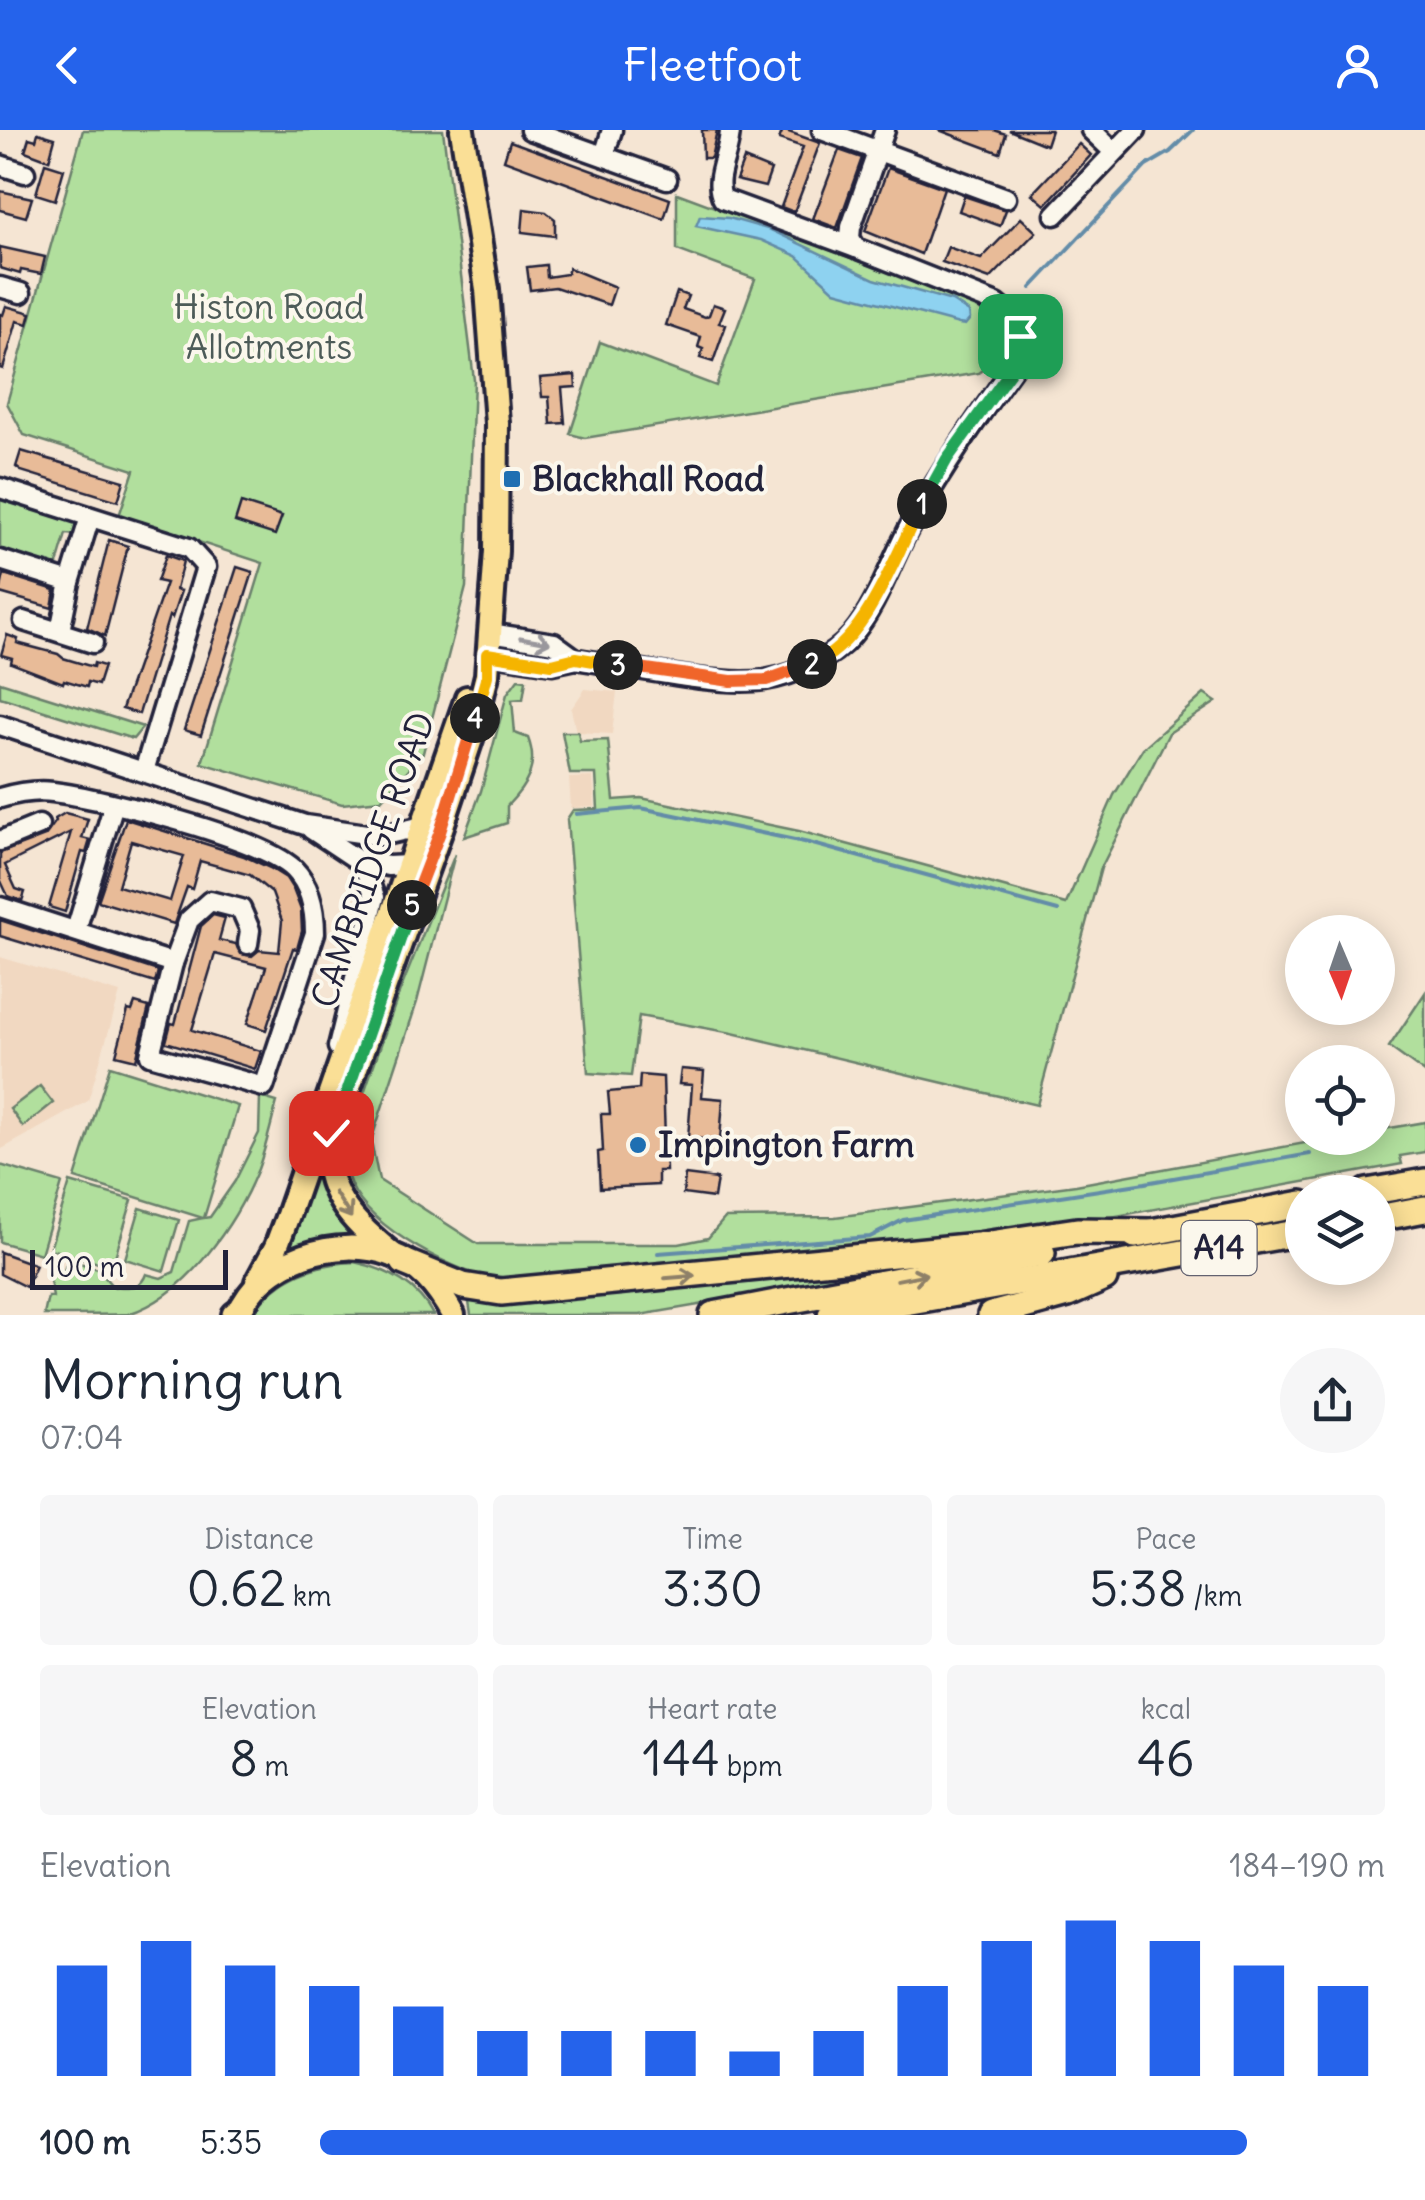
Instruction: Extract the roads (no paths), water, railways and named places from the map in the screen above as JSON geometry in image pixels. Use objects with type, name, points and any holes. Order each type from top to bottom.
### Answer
[{"type":"highway","points":[[1395,1187],[1425,1182]]},
{"type":"highway","name":"A14","points":[[713,1315],[1285,1207]]},
{"type":"highway","points":[[1395,1215],[1425,1209]]},
{"type":"highway","points":[[399,1258],[464,1286],[500,1292],[977,1246],[1077,1231],[1150,1232]]},
{"type":"highway","name":"A14","points":[[831,1315],[1285,1235]]},
{"type":"highway","name":"A14","points":[[991,1315],[1068,1294],[1136,1264]]},
{"type":"main road","name":"CAMBRIDGE ROAD","points":[[238,1314],[276,1247],[330,1092],[472,736],[487,676],[497,532],[497,448],[487,288],[464,130]]},
{"type":"main road","name":"CAMBRIDGE ROAD","points":[[415,874],[327,1149],[333,1190],[343,1208],[356,1225],[441,1293],[453,1315]]},
{"type":"main road","points":[[258,1282],[293,1260],[336,1248],[399,1258]]},
{"type":"street","points":[[530,130],[667,178]]},
{"type":"street","points":[[604,156],[612,130]]},
{"type":"street","points":[[489,643],[552,664],[576,658],[731,681],[767,680],[824,660],[850,637],[871,607],[947,459],[1017,362],[1020,336],[1012,315],[998,304],[723,199],[718,184],[730,130]]},
{"type":"street","points":[[822,130],[1006,198]]},
{"type":"street","points":[[856,248],[850,238],[851,228],[885,130]]},
{"type":"street","points":[[1090,130],[1114,152]]},
{"type":"street","points":[[1055,216],[1136,130]]},
{"type":"street","points":[[2,171],[25,173]]},
{"type":"street","points":[[0,288],[21,293]]},
{"type":"street","points":[[0,488],[189,548],[206,567],[144,772]]},
{"type":"street","points":[[60,631],[90,517]]},
{"type":"street","points":[[9,563],[70,582]]},
{"type":"street","points":[[24,622],[93,643]]},
{"type":"street","points":[[0,725],[306,824],[380,836],[432,829]]},
{"type":"street","points":[[0,738],[32,736]]},
{"type":"street","points":[[0,798],[53,792],[170,818],[274,854],[296,871],[308,890],[315,934],[264,1086],[150,1055],[188,920],[210,901],[241,909],[250,930],[248,944]]},
{"type":"street","points":[[76,930],[114,804]]},
{"type":"street","points":[[306,824],[362,862],[415,874]]},
{"type":"street","points":[[0,841],[39,825]]},
{"type":"street","points":[[380,836],[415,874]]},
{"type":"street","name":"CAMBRIDGE ROAD","points":[[330,1092],[341,1030],[375,897],[362,862]]},
{"type":"street","points":[[0,907],[173,963]]},
{"type":"water","points":[[700,216],[729,218],[771,230],[874,279],[952,301],[969,312],[970,319],[965,325],[959,324],[835,291],[797,256],[761,240],[696,226]]},
{"type":"waterway","points":[[1031,288],[1146,166],[1170,152],[1193,130]]},
{"type":"waterway","points":[[576,814],[641,808],[809,843],[1058,911]]},
{"type":"waterway","points":[[658,1253],[870,1237],[903,1220],[1304,1155]]},
{"type":"place","name":"Blackhall Road","points":[[512,479]]},
{"type":"place","name":"Impington Farm","points":[[638,1145]]},
{"type":"park label","name":"Histon Road Allotments","points":[[269,327]]}]
